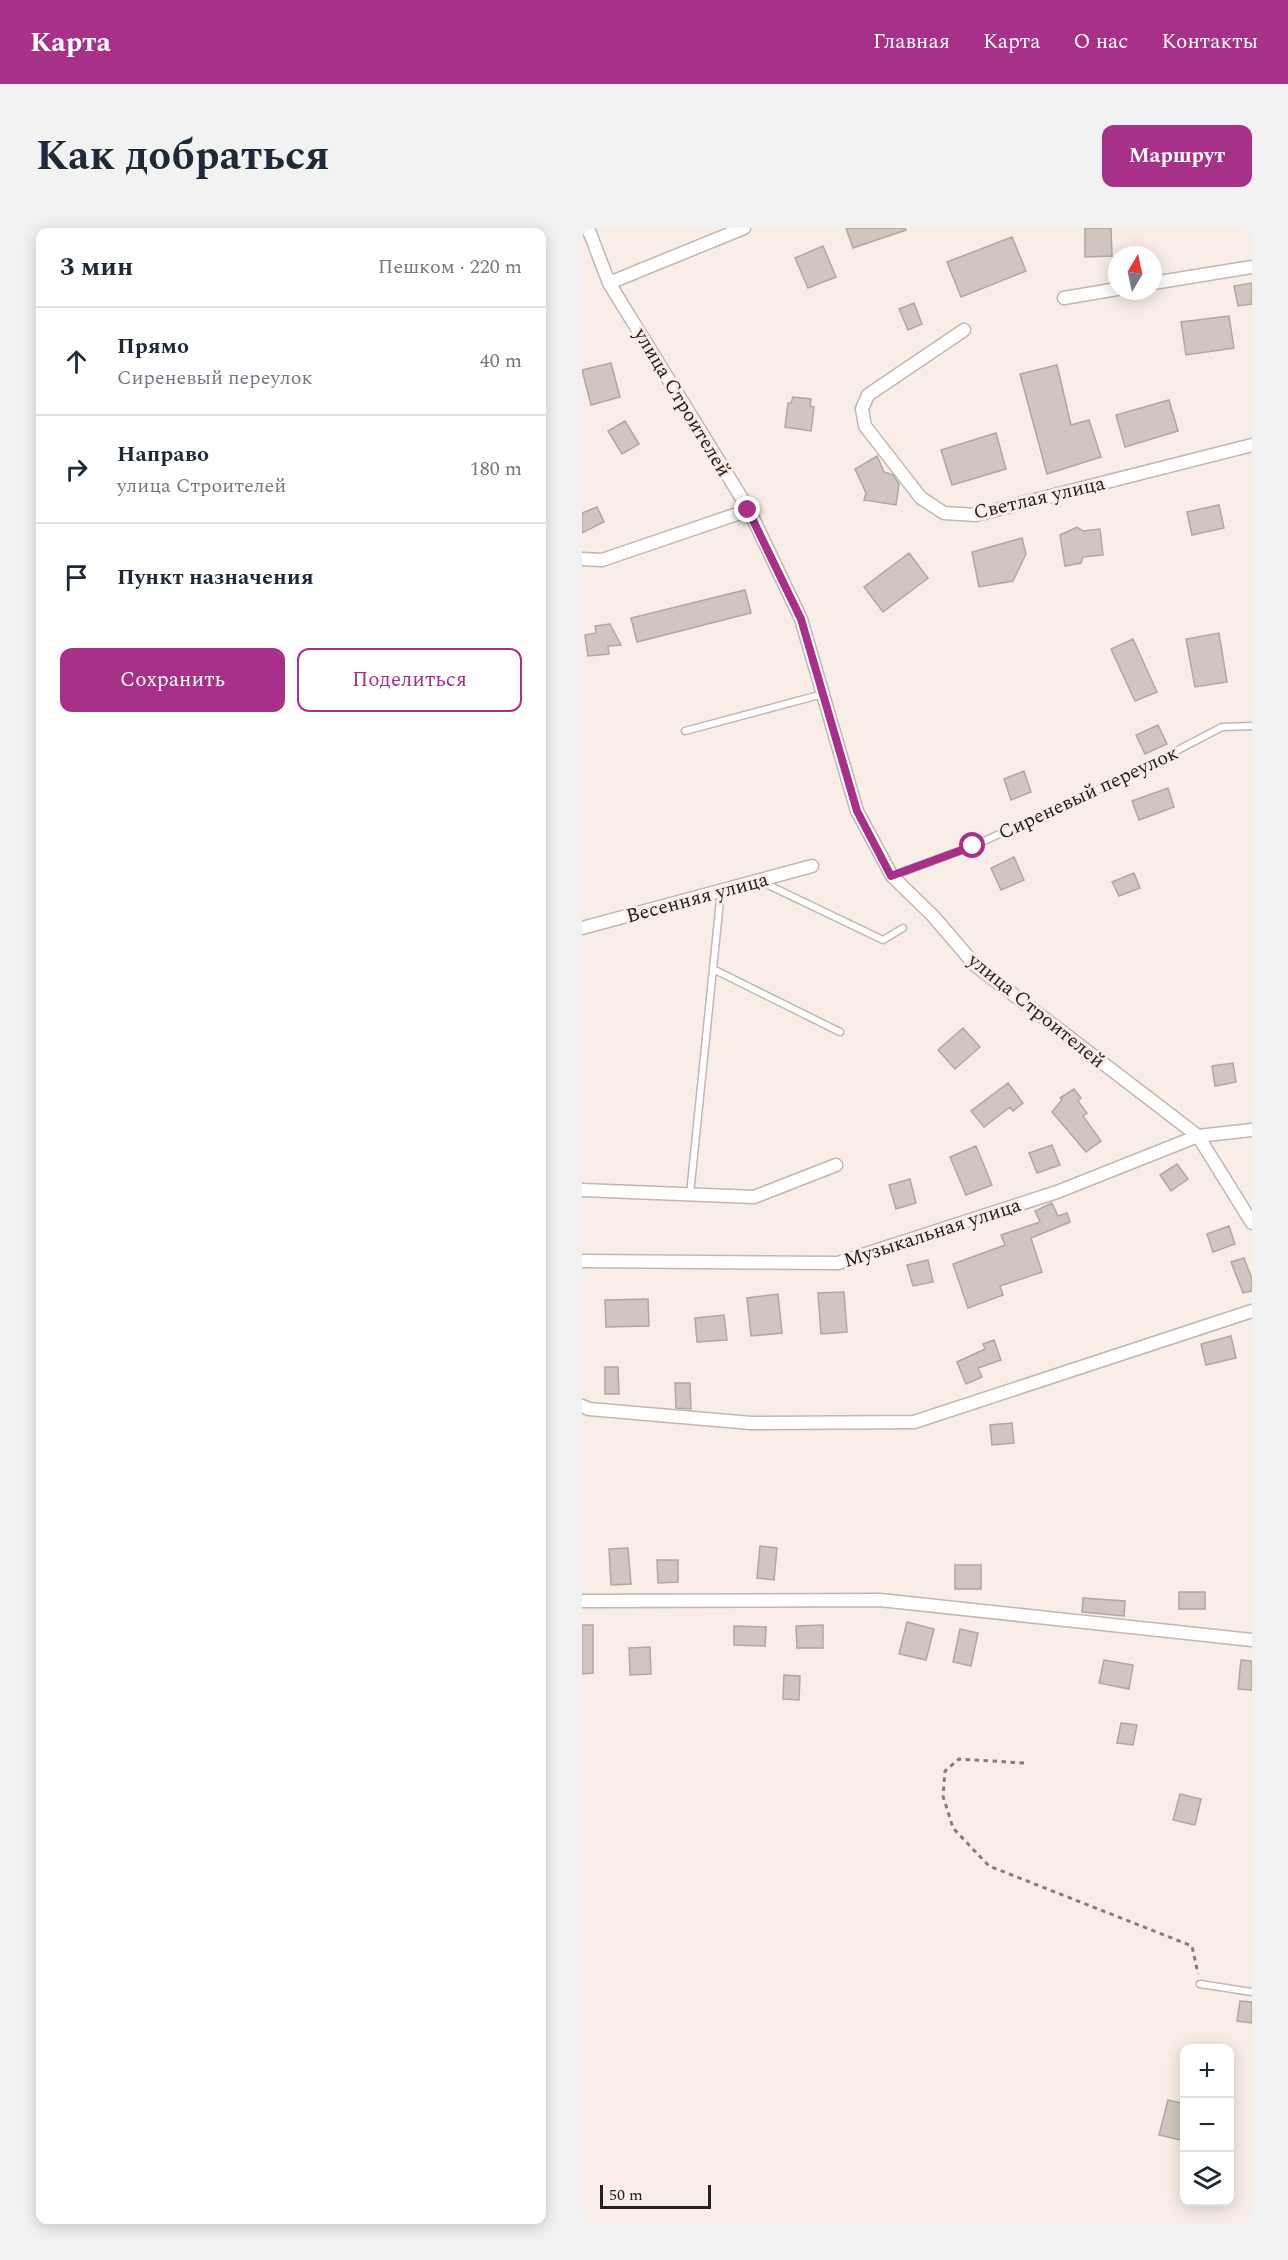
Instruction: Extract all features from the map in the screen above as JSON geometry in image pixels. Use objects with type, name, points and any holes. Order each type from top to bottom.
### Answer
[{"type":"street","name":"улица Строителей","points":[[588,228],[609,283],[748,510],[801,619],[857,811],[891,876],[933,916],[976,966],[1198,1136],[1252,1223]]},
{"type":"street","points":[[609,283],[744,228]]},
{"type":"street","points":[[1162,282],[1252,267]]},
{"type":"street","points":[[1064,298],[1108,291]]},
{"type":"street","name":"Светлая улица","points":[[964,330],[868,395],[862,409],[865,426],[921,498],[944,513],[976,515],[1252,445]]},
{"type":"street","points":[[582,559],[602,560],[748,510]]},
{"type":"street","name":"Весенняя улица","points":[[582,927],[812,866]]},
{"type":"street","name":"Музыкальная улица","points":[[582,1261],[838,1263],[1057,1192],[1198,1136],[1252,1130]]},
{"type":"street","points":[[582,1190],[754,1197],[836,1165]]},
{"type":"street","points":[[582,1406],[589,1409],[752,1423],[914,1422],[1252,1311]]},
{"type":"street","points":[[582,1600],[879,1600],[1252,1640]]},
{"type":"lane","points":[[685,730],[823,694]]},
{"type":"lane","name":"Сиреневый переулок","points":[[891,876],[994,837],[1130,775],[1222,727],[1252,726]]},
{"type":"lane","points":[[759,880],[883,940],[903,928]]},
{"type":"lane","points":[[690,1196],[722,890]]},
{"type":"lane","points":[[713,969],[840,1032]]},
{"type":"lane","points":[[1200,1984],[1252,1992]]},
{"type":"path","points":[[1024,1763],[959,1759],[945,1771],[943,1796],[953,1828],[989,1866],[1192,1946],[1200,1984]]},
{"type":"building","points":[[846,228],[905,228],[906,230],[853,248]]},
{"type":"building","points":[[1085,228],[1111,228],[1112,246],[1108,246],[1108,256],[1085,257]]},
{"type":"building","points":[[1012,237],[1026,271],[961,297],[947,262]]},
{"type":"building","points":[[823,246],[836,277],[808,288],[795,258]]},
{"type":"building","points":[[1252,283],[1252,304],[1238,306],[1234,286]]},
{"type":"building","points":[[914,303],[922,324],[908,330],[899,309]]},
{"type":"building","points":[[1229,316],[1234,348],[1186,355],[1181,322]]},
{"type":"building","points":[[611,363],[620,397],[591,405],[582,370]]},
{"type":"building","points":[[1057,365],[1071,425],[1089,420],[1101,457],[1047,474],[1020,374]]},
{"type":"building","points":[[793,397],[811,399],[810,406],[814,407],[811,431],[785,427],[788,403],[791,403]]},
{"type":"building","points":[[1169,400],[1178,431],[1125,447],[1116,415]]},
{"type":"building","points":[[625,421],[639,444],[622,454],[608,431]]},
{"type":"building","points":[[996,433],[1006,469],[952,485],[941,450]]},
{"type":"building","points":[[877,456],[884,472],[893,475],[899,484],[896,505],[864,500],[866,493],[855,469]]},
{"type":"building","points":[[1219,505],[1224,528],[1192,535],[1187,512]]},
{"type":"building","points":[[597,507],[604,522],[582,533],[582,513]]},
{"type":"building","points":[[1077,527],[1083,531],[1100,529],[1103,555],[1083,557],[1081,563],[1065,566],[1060,535]]},
{"type":"building","points":[[1022,538],[1026,554],[1013,581],[979,587],[972,552]]},
{"type":"building","points":[[909,553],[928,578],[883,612],[864,587]]},
{"type":"building","points":[[745,590],[751,613],[637,642],[631,618]]},
{"type":"building","points":[[610,624],[621,645],[608,646],[609,654],[588,656],[585,635],[596,633],[595,626]]},
{"type":"building","points":[[1219,633],[1227,682],[1195,687],[1186,639]]},
{"type":"building","points":[[1133,639],[1157,692],[1135,701],[1111,649]]},
{"type":"building","points":[[1158,725],[1167,744],[1145,754],[1136,735]]},
{"type":"building","points":[[1024,771],[1031,792],[1011,800],[1004,779]]},
{"type":"building","points":[[1168,788],[1174,807],[1139,820],[1132,801]]},
{"type":"building","points":[[1014,857],[1024,880],[1001,890],[991,868]]},
{"type":"building","points":[[1134,873],[1140,888],[1119,896],[1112,882]]},
{"type":"building","points":[[963,1028],[980,1047],[955,1069],[938,1050]]},
{"type":"building","points":[[1233,1063],[1236,1082],[1215,1086],[1212,1066]]},
{"type":"building","points":[[1008,1083],[1023,1103],[1013,1111],[1010,1107],[984,1127],[971,1111]]},
{"type":"building","points":[[1074,1089],[1081,1098],[1078,1101],[1087,1113],[1083,1116],[1101,1141],[1086,1152],[1052,1112],[1062,1100],[1060,1098]]},
{"type":"building","points":[[1052,1145],[1060,1165],[1037,1173],[1029,1153]]},
{"type":"building","points":[[976,1146],[992,1185],[966,1195],[950,1157]]},
{"type":"building","points":[[1177,1164],[1188,1179],[1171,1191],[1160,1175]]},
{"type":"building","points":[[910,1179],[916,1203],[896,1209],[889,1185]]},
{"type":"building","points":[[1052,1203],[1058,1216],[1067,1213],[1070,1222],[1031,1238],[1042,1272],[1000,1286],[1003,1295],[968,1308],[953,1264],[1005,1245],[1001,1235],[1040,1222],[1035,1211]]},
{"type":"building","points":[[1229,1226],[1235,1244],[1213,1252],[1207,1234]]},
{"type":"building","points":[[1244,1258],[1252,1279],[1252,1291],[1243,1293],[1231,1262]]},
{"type":"building","points":[[928,1260],[933,1282],[913,1286],[907,1265]]},
{"type":"building","points":[[844,1292],[847,1332],[821,1334],[818,1293]]},
{"type":"building","points":[[778,1294],[782,1333],[751,1336],[747,1298]]},
{"type":"building","points":[[648,1299],[649,1326],[606,1327],[605,1300]]},
{"type":"building","points":[[724,1315],[727,1340],[697,1342],[695,1318]]},
{"type":"building","points":[[1231,1336],[1236,1358],[1206,1365],[1201,1344]]},
{"type":"building","points":[[994,1340],[1001,1360],[978,1368],[982,1377],[966,1384],[957,1362],[985,1349],[983,1344]]},
{"type":"building","points":[[605,1367],[618,1367],[619,1394],[605,1394]]},
{"type":"building","points":[[675,1383],[690,1383],[691,1409],[676,1408]]},
{"type":"building","points":[[1012,1423],[1014,1443],[992,1445],[990,1425]]},
{"type":"building","points":[[760,1546],[777,1548],[774,1580],[757,1578]]},
{"type":"building","points":[[628,1548],[631,1584],[611,1585],[609,1549]]},
{"type":"building","points":[[657,1560],[678,1560],[678,1582],[658,1583]]},
{"type":"building","points":[[955,1565],[981,1565],[981,1589],[955,1589]]},
{"type":"building","points":[[1179,1592],[1205,1592],[1205,1609],[1179,1609]]},
{"type":"building","points":[[1083,1598],[1125,1601],[1124,1616],[1082,1612]]},
{"type":"building","points":[[907,1622],[934,1629],[926,1660],[899,1654]]},
{"type":"building","points":[[582,1625],[593,1625],[593,1673],[582,1674]]},
{"type":"building","points":[[823,1625],[823,1648],[797,1648],[796,1626]]},
{"type":"building","points":[[734,1626],[766,1627],[765,1646],[734,1645]]},
{"type":"building","points":[[960,1629],[978,1633],[971,1666],[953,1662]]},
{"type":"building","points":[[650,1647],[651,1674],[630,1675],[629,1648]]},
{"type":"building","points":[[1104,1660],[1133,1665],[1129,1689],[1099,1683]]},
{"type":"building","points":[[1241,1660],[1252,1661],[1252,1690],[1238,1689]]},
{"type":"building","points":[[784,1675],[800,1676],[799,1700],[783,1699]]},
{"type":"building","points":[[1121,1723],[1137,1725],[1133,1745],[1117,1743]]},
{"type":"building","points":[[1180,1794],[1201,1799],[1195,1825],[1173,1820]]},
{"type":"building","points":[[1240,2001],[1252,2002],[1252,2023],[1237,2021]]},
{"type":"building","points":[[1168,2100],[1180,2103],[1180,2140],[1159,2135]]},
{"type":"route","points":[[748,510],[801,619],[857,811],[891,876],[973,846]]}]
